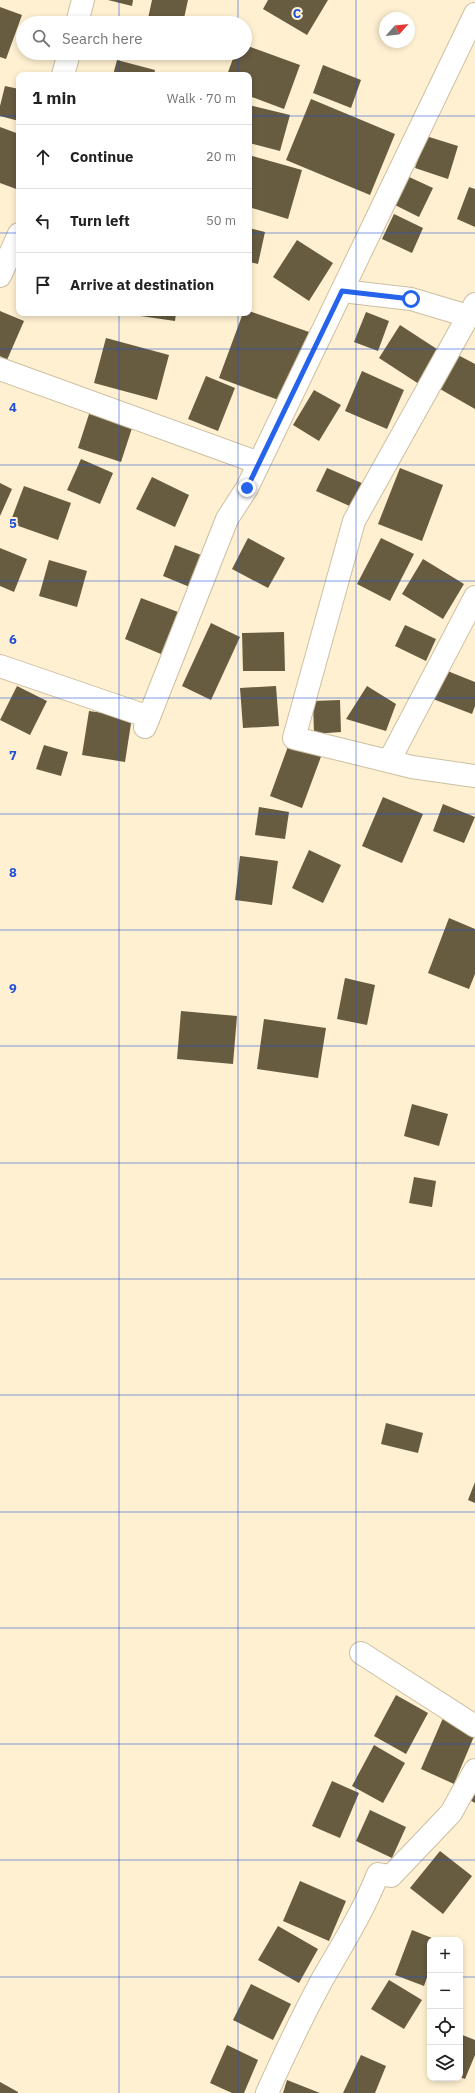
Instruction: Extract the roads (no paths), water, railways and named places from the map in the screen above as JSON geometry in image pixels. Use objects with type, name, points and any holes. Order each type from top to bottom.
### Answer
[{"type":"street","points":[[79,16],[83,0]]},
{"type":"street","points":[[0,666],[147,722],[227,519],[247,488],[475,14]]},
{"type":"street","points":[[64,72],[67,60]]},
{"type":"street","points":[[0,276],[16,241]]},
{"type":"street","points":[[342,291],[411,299],[472,310],[354,521],[294,738],[412,767],[475,776]]},
{"type":"street","points":[[0,370],[259,463]]},
{"type":"street","points":[[389,761],[475,597]]},
{"type":"street","points":[[360,1654],[475,1726]]},
{"type":"street","points":[[267,2093],[286,2050],[318,1988],[365,1907],[378,1874],[391,1876],[451,1813],[475,1770]]}]
